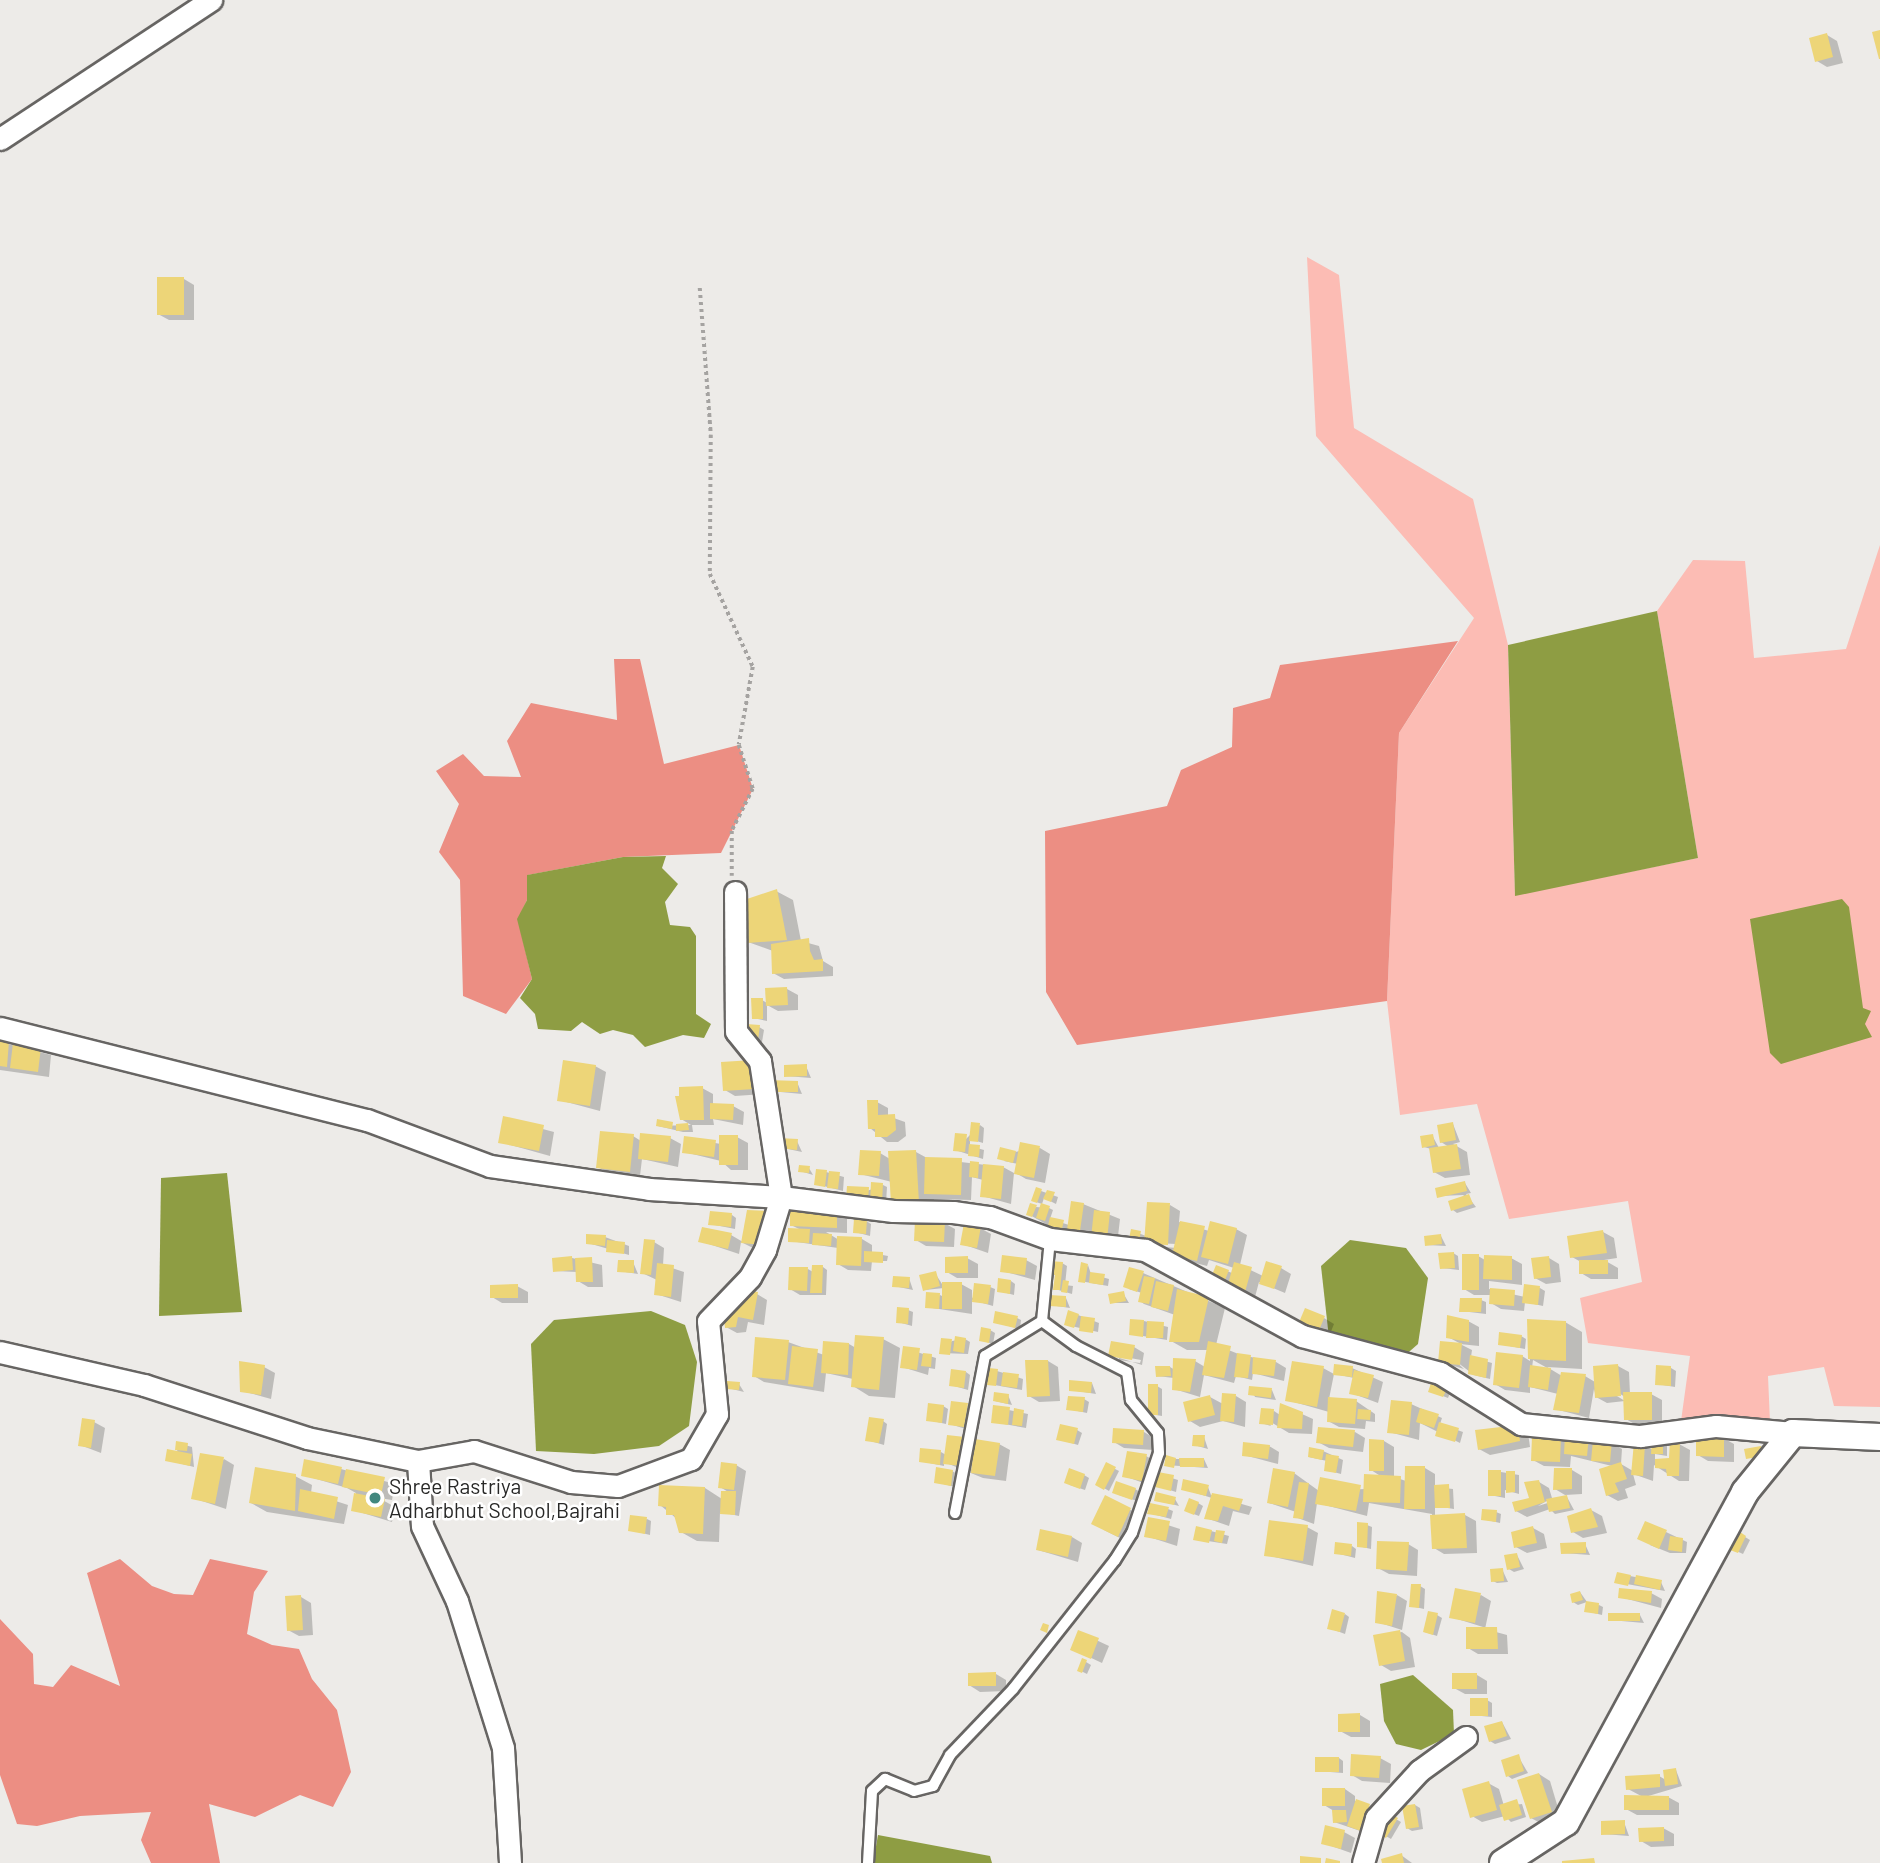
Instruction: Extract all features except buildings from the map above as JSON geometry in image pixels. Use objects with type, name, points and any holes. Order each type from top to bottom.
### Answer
[{"type":"street","points":[[0,139],[211,0]]},
{"type":"street","points":[[0,1352],[144,1385],[307,1438],[418,1461],[474,1451],[571,1482],[618,1486],[691,1459],[717,1414],[708,1321],[750,1277],[765,1250],[781,1197],[760,1061],[736,1031],[735,892]]},
{"type":"street","points":[[0,1028],[367,1120],[490,1166],[649,1189],[781,1197],[844,1207],[990,1217],[1050,1239],[1145,1250],[1302,1336],[1440,1373],[1521,1424],[1640,1436],[1716,1426],[1880,1437]]},
{"type":"street","points":[[1503,1863],[1566,1822],[1745,1492],[1793,1433]]},
{"type":"street","points":[[418,1461],[422,1527],[457,1601],[503,1748],[510,1863]]},
{"type":"street","points":[[1363,1863],[1376,1818],[1419,1771],[1466,1737]]},
{"type":"lane","points":[[1042,1321],[1050,1239]]},
{"type":"lane","points":[[955,1513],[985,1356],[1042,1321]]},
{"type":"lane","points":[[868,1863],[872,1791],[885,1779],[914,1791],[933,1786],[956,1747],[1013,1689],[1115,1560],[1132,1533],[1152,1475],[1158,1433],[1131,1400],[1127,1372],[1076,1346],[1042,1321]]},
{"type":"path","points":[[699,288],[711,435],[710,573],[753,667],[739,745],[753,789],[733,831],[731,873],[735,892]]},
{"type":"shaded area","points":[[1307,257],[1339,275],[1354,428],[1473,499],[1508,645],[1515,895],[1698,858],[1657,611],[1693,560],[1745,561],[1754,658],[1846,649],[1880,545],[1880,1407],[1834,1406],[1824,1367],[1768,1376],[1770,1422],[1681,1421],[1690,1356],[1588,1343],[1580,1298],[1642,1282],[1628,1201],[1509,1219],[1477,1104],[1400,1115],[1387,1001],[1399,733],[1474,618],[1316,436]]},
{"type":"shaded area","points":[[1657,611],[1698,858],[1515,896],[1508,645]]},
{"type":"shaded area","points":[[1458,641],[1399,733],[1387,1001],[1077,1045],[1046,992],[1045,831],[1167,806],[1181,770],[1232,747],[1233,708],[1270,698],[1280,665]]},
{"type":"shaded area","points":[[614,659],[640,659],[664,764],[739,745],[753,789],[721,853],[623,857],[528,875],[527,900],[518,919],[532,979],[506,1014],[463,996],[460,880],[439,852],[459,804],[436,771],[463,754],[484,776],[521,777],[507,741],[531,703],[617,720]]},
{"type":"shaded area","points":[[666,856],[662,868],[678,884],[665,902],[670,925],[690,927],[696,936],[696,1014],[711,1024],[704,1038],[683,1035],[645,1047],[633,1035],[613,1030],[600,1034],[582,1022],[571,1031],[538,1029],[535,1014],[520,998],[532,979],[517,919],[527,900],[527,875],[623,857]]},
{"type":"shaded area","points":[[1842,899],[1849,907],[1863,1008],[1871,1011],[1865,1024],[1872,1037],[1781,1064],[1770,1053],[1750,919]]},
{"type":"shaded area","points":[[227,1173],[242,1312],[159,1316],[161,1178]]},
{"type":"shaded area","points":[[1350,1240],[1406,1248],[1428,1278],[1418,1344],[1402,1358],[1329,1338],[1321,1266]]},
{"type":"shaded area","points":[[651,1311],[685,1325],[697,1362],[689,1426],[659,1446],[594,1454],[536,1451],[531,1344],[554,1320]]},
{"type":"shaded area","points":[[120,1559],[152,1586],[174,1594],[193,1595],[210,1559],[268,1571],[254,1592],[247,1634],[272,1645],[299,1649],[312,1679],[337,1710],[351,1772],[333,1807],[300,1795],[255,1817],[209,1804],[220,1863],[151,1863],[141,1840],[151,1812],[80,1816],[37,1826],[17,1824],[0,1775],[0,1619],[33,1654],[34,1684],[53,1687],[71,1665],[120,1686],[87,1573]]},
{"type":"shaded area","points":[[1413,1675],[1453,1710],[1454,1734],[1421,1750],[1396,1744],[1384,1721],[1380,1684]]},
{"type":"shaded area","points":[[878,1835],[990,1856],[992,1863],[873,1863]]},
{"type":"place","name":"Shree Rastriya Adharbhut School,Bajrahi","points":[[375,1498]]}]
